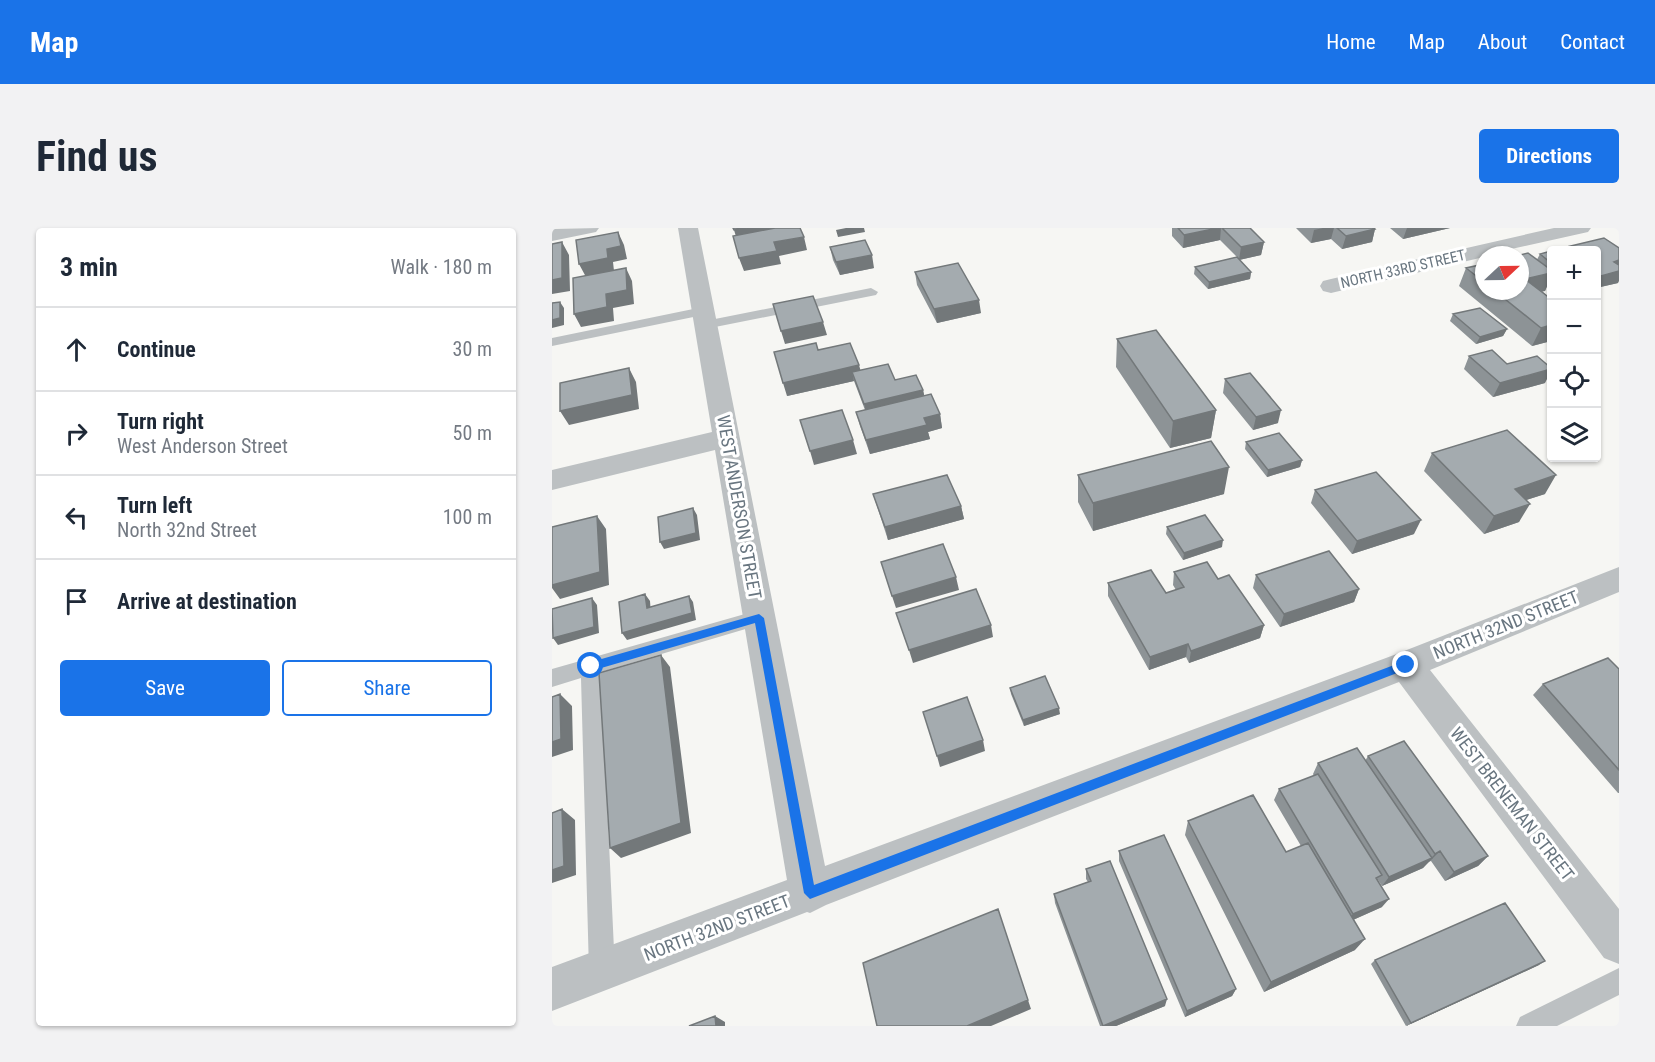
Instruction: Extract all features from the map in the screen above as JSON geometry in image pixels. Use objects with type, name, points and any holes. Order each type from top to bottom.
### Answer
[{"type":"street","points":[[552,235],[589,228]]},
{"type":"street","name":"WEST ANDERSON STREET","points":[[688,228],[810,893]]},
{"type":"street","name":"NORTH 33RD STREET","points":[[1331,286],[1581,228]]},
{"type":"street","points":[[552,480],[726,438]]},
{"type":"street","name":"NORTH 32ND STREET","points":[[552,989],[1406,665],[1619,579]]},
{"type":"street","name":"WEST BRENEMAN STREET","points":[[1406,665],[1619,943]]},
{"type":"lane","points":[[552,342],[871,292]]},
{"type":"lane","points":[[552,678],[759,618]]},
{"type":"lane","points":[[591,666],[602,971]]},
{"type":"lane","points":[[1529,1026],[1619,981]]},
{"type":"building","points":[[775,228],[800,228],[804,237],[774,242],[777,251],[739,258],[733,236]]},
{"type":"building","points":[[1178,228],[1218,228],[1184,235]]},
{"type":"building","points":[[1222,228],[1250,228],[1264,242],[1241,247]]},
{"type":"building","points":[[1337,228],[1374,228],[1375,229],[1346,236]]},
{"type":"building","points":[[618,232],[621,246],[607,249],[608,258],[579,264],[576,240]]},
{"type":"building","points":[[1604,238],[1619,248],[1619,260],[1614,262],[1619,265],[1619,271],[1601,276],[1601,246],[1571,246]]},
{"type":"building","points":[[865,240],[872,255],[836,262],[830,247]]},
{"type":"building","points":[[562,242],[562,278],[552,280],[552,244]]},
{"type":"building","points":[[1547,252],[1547,260],[1540,254]]},
{"type":"building","points":[[1529,254],[1547,267],[1547,274],[1529,278]]},
{"type":"building","points":[[1237,257],[1251,272],[1209,282],[1195,267]]},
{"type":"building","points":[[958,263],[979,300],[934,309],[915,272]]},
{"type":"building","points":[[1475,266],[1475,275],[1466,268]]},
{"type":"building","points":[[626,268],[627,290],[606,294],[607,307],[574,314],[573,278]]},
{"type":"building","points":[[1529,282],[1547,296],[1547,326],[1541,328],[1506,300],[1529,300]]},
{"type":"building","points":[[813,296],[823,322],[781,331],[773,304]]},
{"type":"building","points":[[560,302],[560,318],[552,320],[552,303]]},
{"type":"building","points":[[1480,308],[1507,329],[1480,337],[1453,314]]},
{"type":"building","points":[[1156,330],[1216,410],[1173,421],[1117,339]]},
{"type":"building","points":[[816,343],[818,350],[850,343],[859,365],[783,383],[774,352]]},
{"type":"building","points":[[1492,350],[1507,364],[1537,356],[1547,365],[1547,370],[1500,383],[1469,356]]},
{"type":"building","points":[[888,364],[895,380],[916,375],[923,390],[864,404],[852,372]]},
{"type":"building","points":[[629,368],[632,395],[560,411],[560,383]]},
{"type":"building","points":[[1250,373],[1281,410],[1256,417],[1225,379]]},
{"type":"building","points":[[931,394],[940,414],[924,418],[927,425],[866,440],[856,412]]},
{"type":"building","points":[[842,410],[853,440],[810,451],[800,420]]},
{"type":"building","points":[[1507,430],[1556,475],[1515,489],[1530,504],[1494,516],[1432,453]]},
{"type":"building","points":[[1279,433],[1302,460],[1268,470],[1246,442]]},
{"type":"building","points":[[1211,441],[1229,467],[1093,503],[1078,475]]},
{"type":"building","points":[[1376,472],[1421,520],[1357,541],[1315,490]]},
{"type":"building","points":[[947,475],[961,506],[885,527],[873,494]]},
{"type":"building","points":[[693,508],[696,533],[660,542],[658,517]]},
{"type":"building","points":[[1205,515],[1223,540],[1184,553],[1167,527]]},
{"type":"building","points":[[597,516],[600,572],[552,585],[552,527]]},
{"type":"building","points":[[943,544],[956,577],[892,596],[881,562]]},
{"type":"building","points":[[1329,551],[1359,589],[1284,614],[1256,575]]},
{"type":"building","points":[[1207,562],[1218,579],[1229,575],[1264,625],[1191,651],[1188,644],[1150,657],[1108,583],[1151,570],[1166,593],[1184,587],[1174,572]]},
{"type":"building","points":[[976,589],[991,625],[909,650],[896,613]]},
{"type":"building","points":[[645,594],[647,608],[689,596],[692,613],[622,633],[619,602]]},
{"type":"building","points":[[592,598],[594,627],[553,638],[552,609]]},
{"type":"building","points":[[661,655],[681,823],[610,848],[599,673]]},
{"type":"building","points":[[1608,658],[1619,669],[1619,770],[1543,684]]},
{"type":"building","points":[[1045,676],[1059,708],[1023,720],[1010,688]]},
{"type":"building","points":[[560,694],[561,739],[552,742],[552,697]]},
{"type":"building","points":[[967,697],[983,740],[937,756],[923,712]]},
{"type":"building","points":[[1404,741],[1488,856],[1454,872],[1440,851],[1435,854],[1368,756]]},
{"type":"building","points":[[1357,748],[1432,858],[1389,877],[1318,763]]},
{"type":"building","points":[[1318,774],[1382,875],[1376,878],[1389,899],[1353,914],[1279,789]]},
{"type":"building","points":[[1253,795],[1286,852],[1308,843],[1365,939],[1271,982],[1188,821]]},
{"type":"building","points":[[562,809],[564,866],[552,870],[552,813]]},
{"type":"building","points":[[1164,835],[1236,989],[1187,1011],[1119,851]]},
{"type":"building","points":[[1110,861],[1167,999],[1103,1026],[1054,894],[1091,881],[1086,869]]},
{"type":"building","points":[[1505,903],[1545,961],[1411,1023],[1375,960]]},
{"type":"building","points":[[998,909],[1028,1000],[967,1026],[877,1026],[863,963]]},
{"type":"building","points":[[715,1016],[716,1026],[689,1026]]},
{"type":"route","points":[[591,666],[759,618],[810,893],[1406,665]]}]
